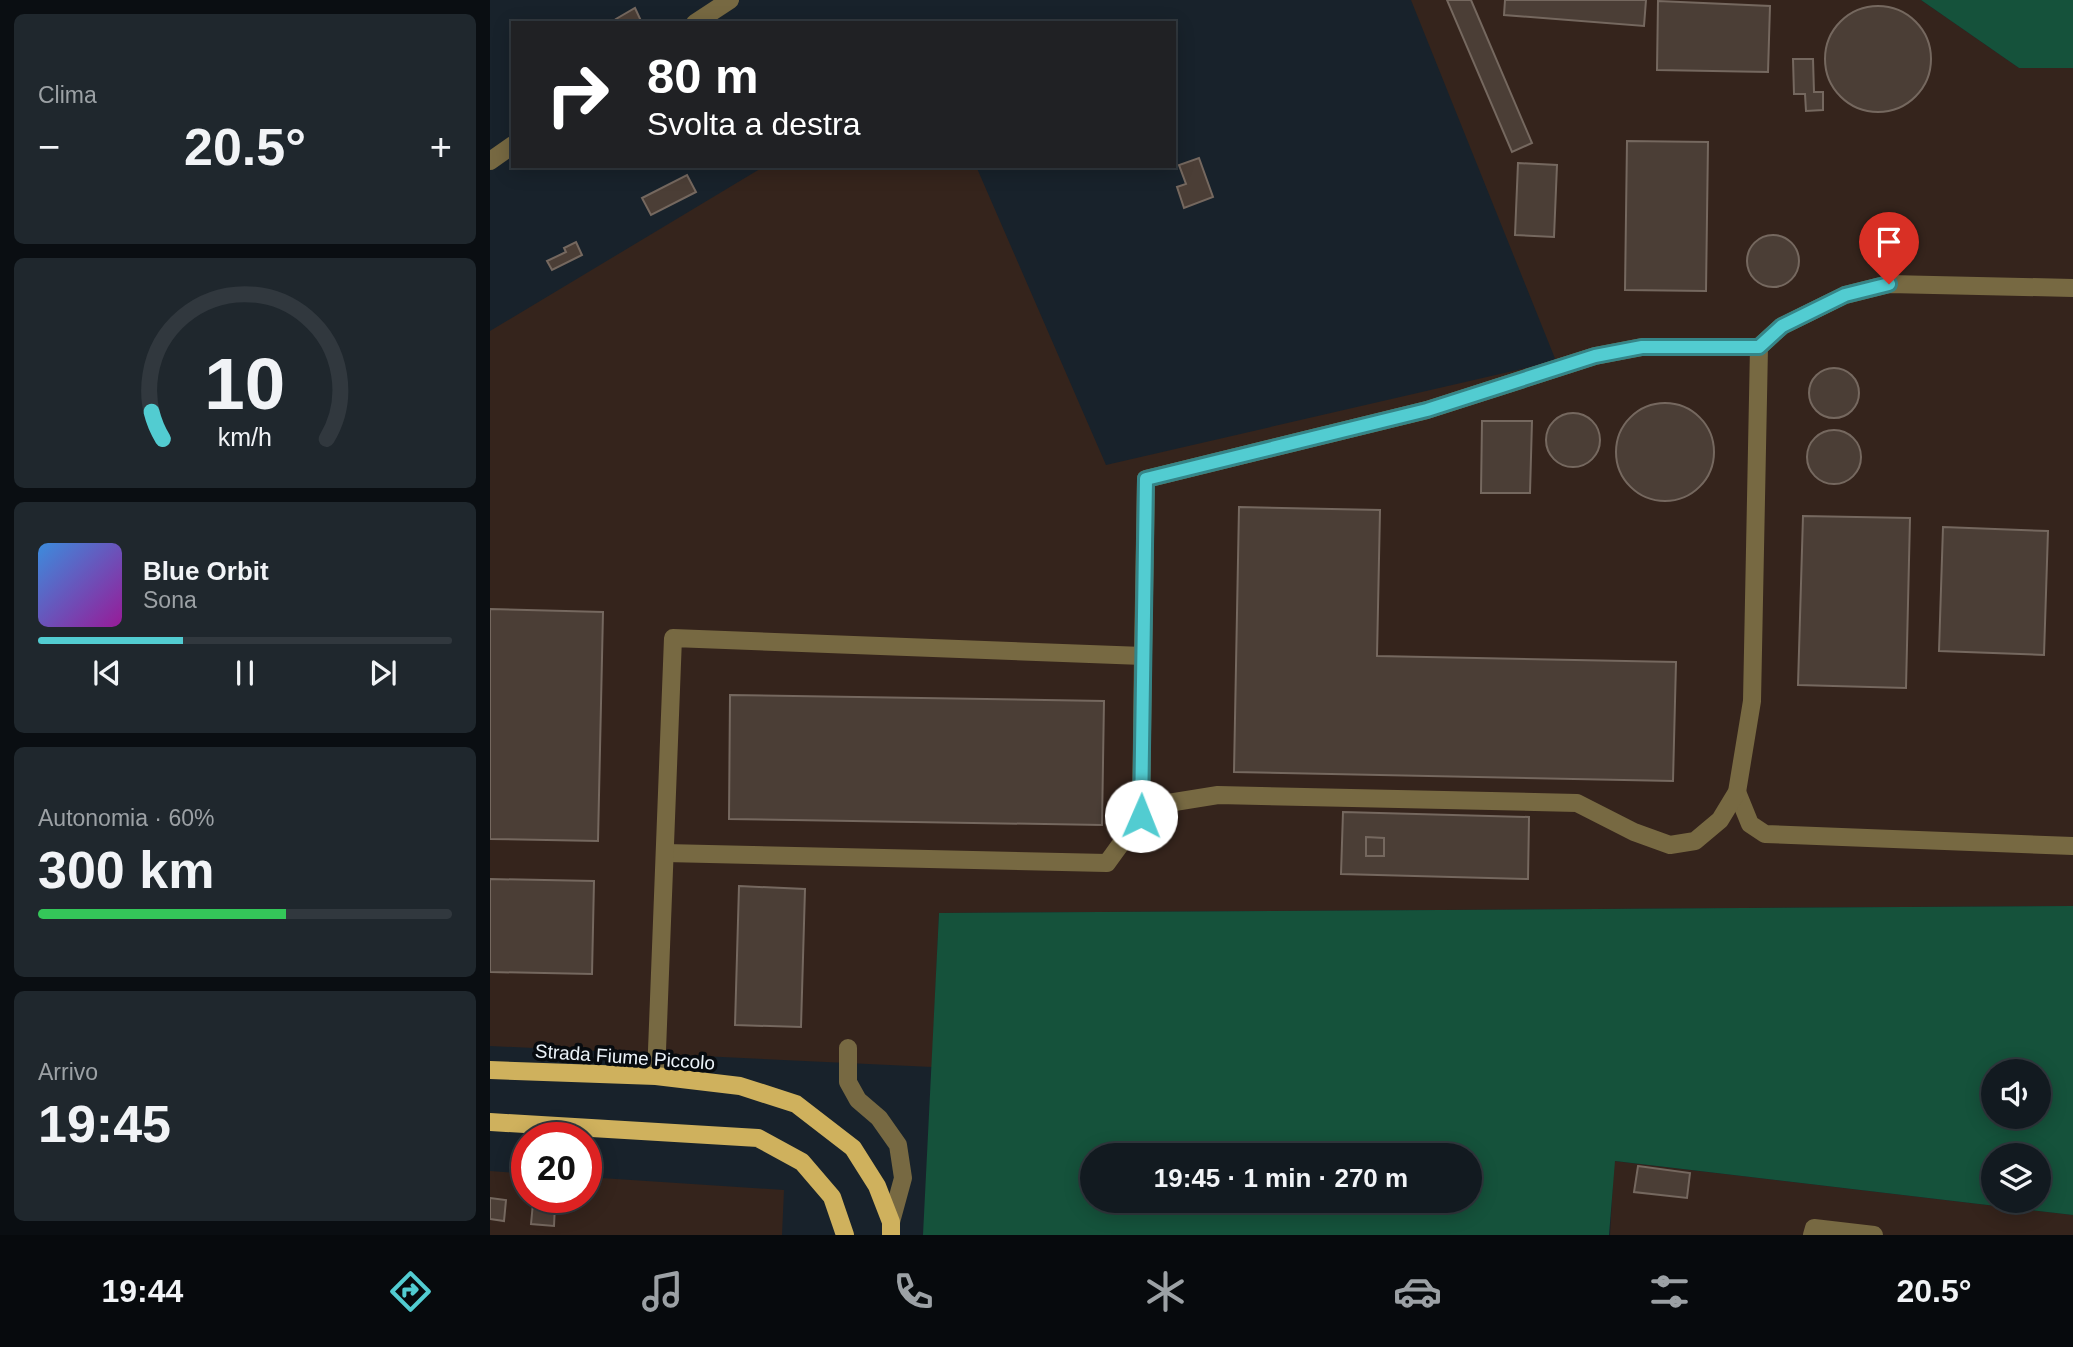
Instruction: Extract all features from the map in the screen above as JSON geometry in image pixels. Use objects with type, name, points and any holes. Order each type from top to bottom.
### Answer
[{"type":"main road","name":"Strada Fiume Piccolo","points":[[490,1070],[656,1076],[740,1086],[796,1104],[853,1148],[877,1186],[891,1229]]},
{"type":"main road","points":[[490,1122],[758,1138],[802,1161],[832,1197],[845,1235]]},
{"type":"lane","points":[[698,21],[730,0]]},
{"type":"lane","points":[[490,161],[511,146]]},
{"type":"lane","points":[[1141,816],[1146,479],[1427,410],[1595,356],[1642,347],[1759,347],[1782,326],[1845,295],[1889,284],[2073,288]]},
{"type":"lane","points":[[665,853],[1107,863],[1141,816],[1162,804],[1218,795],[1577,803],[1634,832],[1670,845],[1695,841],[1720,820],[1737,792],[1752,701],[1759,347]]},
{"type":"lane","points":[[656,1076],[673,638],[1143,656]]},
{"type":"lane","points":[[1737,792],[1750,824],[1765,834],[2073,846]]},
{"type":"lane","points":[[848,1048],[848,1082],[858,1100],[879,1118],[898,1145],[903,1178],[891,1229]]},
{"type":"lane","points":[[1812,1235],[1814,1228],[1874,1235]]},
{"type":"shaded area","points":[[1411,0],[1921,0],[2019,68],[2073,68],[2073,906],[939,913],[932,1067],[490,1046],[490,331],[762,168],[977,168],[1106,465],[1556,361]]},
{"type":"shaded area","points":[[1614,1161],[1981,1204],[1981,1213],[2051,1212],[2073,1215],[2073,1235],[1610,1235]]},
{"type":"shaded area","points":[[490,1171],[511,1173],[511,1213],[602,1213],[602,1178],[784,1190],[782,1235],[490,1235]]},
{"type":"green space","points":[[1921,0],[2073,0],[2073,68],[2019,68]]},
{"type":"green space","points":[[2073,906],[2073,1215],[2051,1212],[2051,1143],[1981,1143],[1981,1204],[1615,1161],[1609,1235],[923,1235],[939,913]]},
{"type":"building","points":[[1447,0],[1471,0],[1532,143],[1512,152]]},
{"type":"building","points":[[1505,0],[1646,0],[1644,26],[1504,15]]},
{"type":"building","points":[[1658,1],[1770,6],[1768,72],[1657,70]]},
{"type":"building","points":[[1878,6],[1898,10],[1916,21],[1927,39],[1931,59],[1927,79],[1916,97],[1898,108],[1878,112],[1858,108],[1840,97],[1829,79],[1825,59],[1829,39],[1840,21],[1858,10]]},
{"type":"building","points":[[635,8],[641,21],[618,21],[616,19]]},
{"type":"building","points":[[1793,59],[1813,59],[1814,92],[1823,92],[1823,110],[1806,111],[1805,94],[1794,94]]},
{"type":"building","points":[[1627,141],[1708,142],[1706,291],[1625,290]]},
{"type":"building","points":[[1199,158],[1213,197],[1184,208],[1177,187],[1186,184],[1179,165]]},
{"type":"building","points":[[1518,163],[1557,165],[1554,237],[1515,235]]},
{"type":"building","points":[[687,175],[696,192],[651,215],[642,198]]},
{"type":"building","points":[[1773,235],[1783,237],[1791,243],[1797,251],[1797,271],[1791,279],[1783,285],[1773,287],[1763,285],[1755,279],[1749,271],[1747,261],[1749,251],[1755,243],[1763,237]]},
{"type":"building","points":[[576,242],[582,255],[552,270],[547,261],[566,252],[564,248]]},
{"type":"building","points":[[1834,368],[1852,375],[1859,393],[1852,411],[1834,418],[1816,411],[1809,393],[1816,375]]},
{"type":"building","points":[[1665,403],[1684,406],[1700,417],[1711,433],[1714,452],[1711,471],[1700,487],[1684,498],[1665,501],[1646,498],[1630,487],[1619,471],[1616,452],[1619,433],[1630,417],[1646,406]]},
{"type":"building","points":[[1578,413],[1588,417],[1596,425],[1600,440],[1596,455],[1588,463],[1568,467],[1558,463],[1550,455],[1546,435],[1550,425],[1558,417]]},
{"type":"building","points":[[1482,421],[1532,421],[1530,493],[1481,493]]},
{"type":"building","points":[[1834,430],[1853,438],[1861,457],[1853,476],[1834,484],[1815,476],[1807,457],[1815,438]]},
{"type":"building","points":[[1239,507],[1380,510],[1377,656],[1676,662],[1673,781],[1234,772]]},
{"type":"building","points":[[1803,516],[1910,518],[1906,688],[1798,685]]},
{"type":"building","points":[[1943,527],[2048,531],[2044,655],[1939,651]]},
{"type":"building","points":[[490,609],[603,612],[598,841],[490,839]]},
{"type":"building","points":[[730,695],[1104,701],[1102,825],[729,819]]},
{"type":"building","points":[[1343,812],[1529,817],[1528,879],[1341,874]]},
{"type":"building","points":[[1366,837],[1384,838],[1384,856],[1366,856]]},
{"type":"building","points":[[490,879],[594,881],[592,974],[490,972]]},
{"type":"building","points":[[739,886],[805,889],[801,1027],[735,1025]]},
{"type":"building","points":[[1638,1166],[1690,1173],[1687,1198],[1634,1192]]},
{"type":"building","points":[[490,1198],[506,1200],[504,1221],[490,1219]]},
{"type":"building","points":[[532,1213],[555,1213],[554,1226],[531,1224]]},
{"type":"route","points":[[1141,816],[1146,479],[1427,410],[1595,356],[1642,347],[1759,347],[1782,326],[1845,295],[1889,284]]}]
